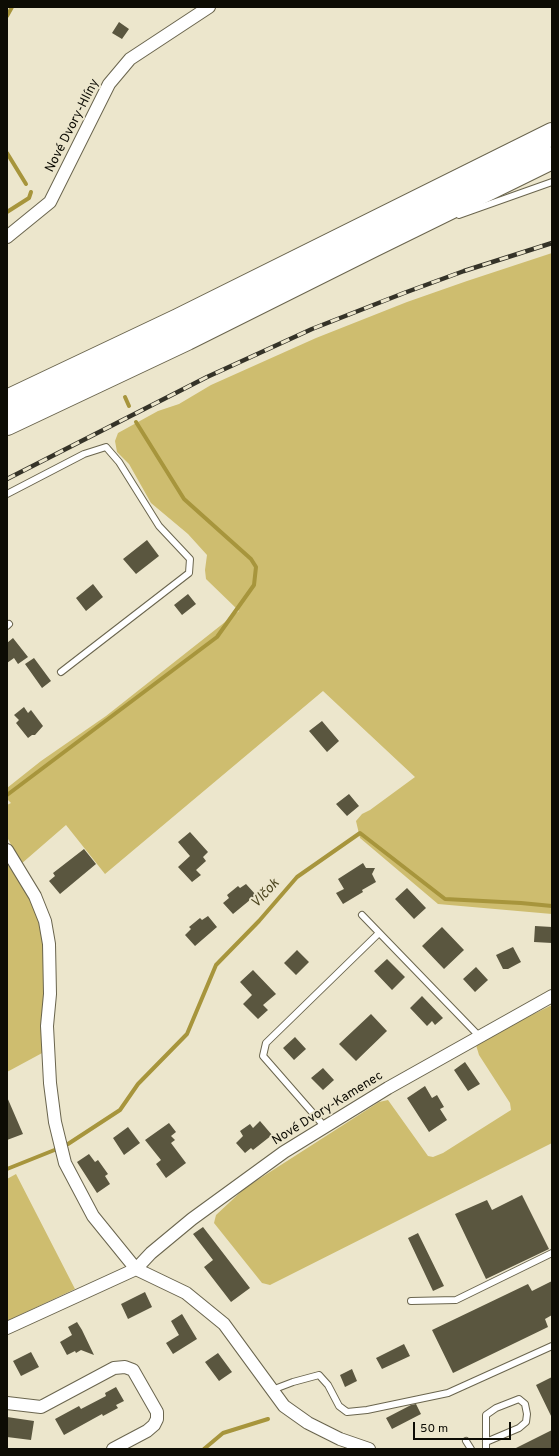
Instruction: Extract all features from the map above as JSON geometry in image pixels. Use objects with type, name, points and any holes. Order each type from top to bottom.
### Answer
[{"type":"highway","points":[[7,401],[178,320],[552,134]]},
{"type":"highway","points":[[7,424],[187,339],[552,158]]},
{"type":"street","name":"Nové Dvory-Hlíny","points":[[7,238],[50,202],[109,84],[130,59],[209,7]]},
{"type":"street","points":[[7,850],[35,896],[45,921],[49,944],[50,994],[47,1026],[50,1083],[55,1122],[65,1163],[93,1216],[136,1269],[186,1293],[224,1324],[284,1406],[308,1423],[340,1439],[369,1449]]},
{"type":"street","name":"Nové Dvory-Kamenec","points":[[7,1328],[136,1269],[150,1253],[192,1219],[284,1152],[388,1088],[478,1036],[552,996]]},
{"type":"street","points":[[7,1403],[41,1407],[114,1368],[125,1367],[133,1370],[157,1412],[157,1419],[154,1425],[147,1431],[113,1449]]},
{"type":"lane","points":[[455,216],[552,182]]},
{"type":"lane","points":[[373,246],[432,224]]},
{"type":"lane","points":[[7,494],[84,454],[106,447],[119,462],[159,526],[190,559],[189,573],[61,672]]},
{"type":"lane","points":[[362,915],[478,1036]]},
{"type":"lane","points":[[325,1127],[263,1056],[266,1043],[379,933]]},
{"type":"lane","points":[[411,1301],[456,1300],[552,1254]]},
{"type":"lane","points":[[272,1390],[293,1382],[319,1376],[328,1385],[339,1406],[347,1412],[367,1410],[448,1393],[552,1346]]},
{"type":"lane","points":[[519,1399],[525,1404],[527,1414],[526,1422],[519,1428],[486,1446],[486,1415],[496,1408],[519,1399]]},
{"type":"lane","points":[[466,1441],[471,1449]]},
{"type":"shaded area","points":[[552,253],[552,914],[438,904],[360,838],[356,821],[362,814],[370,810],[415,777],[323,691],[105,874],[66,825],[21,864],[7,837],[7,805],[11,803],[7,799],[7,788],[41,761],[106,716],[239,611],[206,579],[205,570],[207,555],[188,534],[151,503],[129,464],[117,452],[115,441],[118,433],[158,411],[179,404],[211,385],[316,338],[407,302]]},
{"type":"shaded area","points":[[7,864],[39,915],[45,945],[44,1052],[7,1072]]},
{"type":"shaded area","points":[[552,1005],[552,1143],[270,1285],[262,1283],[214,1223],[216,1215],[245,1188],[379,1102],[388,1100],[428,1156],[433,1157],[443,1153],[511,1110],[510,1103],[479,1055],[476,1045],[485,1038]]},
{"type":"shaded area","points":[[16,1174],[75,1289],[7,1321],[7,1179]]},
{"type":"building","points":[[119,22],[129,29],[122,39],[112,33]]},
{"type":"building","points":[[147,540],[159,556],[136,574],[123,559]]},
{"type":"building","points":[[93,584],[103,597],[86,611],[76,598]]},
{"type":"building","points":[[188,594],[196,604],[182,615],[174,605]]},
{"type":"building","points":[[13,638],[28,657],[18,664],[14,658],[7,663],[7,643]]},
{"type":"building","points":[[34,658],[51,681],[42,688],[25,664]]},
{"type":"building","points":[[24,707],[28,713],[31,710],[43,726],[35,735],[28,738],[16,723],[19,720],[14,715]]},
{"type":"building","points":[[322,721],[339,741],[327,752],[309,731]]},
{"type":"building","points":[[349,794],[359,806],[347,816],[336,804]]},
{"type":"building","points":[[190,832],[208,852],[203,857],[206,861],[196,870],[201,875],[192,882],[178,867],[190,856],[178,842]]},
{"type":"building","points":[[84,849],[96,864],[60,894],[49,881],[55,876],[53,873]]},
{"type":"building","points":[[363,863],[366,868],[375,868],[372,874],[376,882],[343,904],[336,893],[344,889],[338,879]]},
{"type":"building","points":[[246,884],[256,895],[233,914],[223,903],[229,898],[227,895],[238,886],[240,888]]},
{"type":"building","points":[[407,888],[426,908],[414,919],[395,899]]},
{"type":"building","points":[[208,916],[217,927],[195,946],[185,935],[191,929],[189,927],[200,918],[202,920]]},
{"type":"building","points":[[535,926],[552,927],[552,943],[534,942]]},
{"type":"building","points":[[442,927],[464,950],[444,969],[422,946]]},
{"type":"building","points":[[513,947],[521,962],[508,969],[503,969],[496,955]]},
{"type":"building","points":[[297,950],[309,962],[296,975],[284,963]]},
{"type":"building","points":[[387,959],[405,977],[392,990],[374,971]]},
{"type":"building","points":[[476,967],[488,980],[475,992],[463,979]]},
{"type":"building","points":[[253,970],[276,994],[263,1005],[268,1010],[258,1019],[243,1004],[252,995],[240,982]]},
{"type":"building","points":[[422,996],[443,1018],[435,1025],[432,1021],[427,1026],[410,1008]]},
{"type":"building","points":[[371,1014],[387,1031],[356,1061],[339,1044]]},
{"type":"building","points":[[295,1037],[306,1049],[294,1060],[283,1048]]},
{"type":"building","points":[[465,1062],[480,1084],[468,1091],[454,1070]]},
{"type":"building","points":[[323,1068],[334,1080],[323,1090],[311,1078]]},
{"type":"building","points":[[425,1086],[432,1098],[437,1095],[444,1107],[440,1109],[447,1120],[429,1132],[407,1098]]},
{"type":"building","points":[[7,1097],[23,1134],[7,1140]]},
{"type":"building","points":[[260,1121],[272,1135],[253,1150],[251,1148],[245,1153],[236,1143],[243,1136],[240,1131],[250,1124],[253,1128]]},
{"type":"building","points":[[169,1123],[176,1132],[171,1136],[175,1140],[171,1143],[186,1163],[166,1178],[156,1164],[161,1160],[145,1140]]},
{"type":"building","points":[[128,1127],[140,1143],[124,1155],[113,1138]]},
{"type":"building","points":[[89,1154],[95,1162],[98,1160],[108,1174],[105,1176],[110,1184],[97,1193],[77,1162]]},
{"type":"building","points":[[522,1195],[549,1249],[486,1279],[455,1214],[487,1200],[492,1210]]},
{"type":"building","points":[[203,1227],[250,1288],[231,1302],[204,1267],[213,1260],[193,1234]]},
{"type":"building","points":[[418,1233],[444,1286],[433,1291],[408,1238]]},
{"type":"building","points":[[552,1281],[552,1315],[545,1319],[548,1327],[453,1373],[432,1330],[528,1284],[532,1291]]},
{"type":"building","points":[[145,1292],[152,1307],[128,1319],[121,1304]]},
{"type":"building","points":[[182,1314],[197,1339],[173,1354],[166,1343],[179,1335],[171,1321]]},
{"type":"building","points":[[77,1322],[94,1355],[81,1350],[67,1355],[60,1342],[72,1335],[68,1327]]},
{"type":"building","points":[[404,1344],[410,1356],[382,1369],[376,1358]]},
{"type":"building","points":[[31,1352],[39,1367],[21,1376],[13,1361]]},
{"type":"building","points":[[218,1353],[232,1372],[219,1381],[205,1362]]},
{"type":"building","points":[[352,1369],[357,1381],[345,1387],[340,1375]]},
{"type":"building","points":[[552,1377],[552,1418],[536,1385]]},
{"type":"building","points":[[116,1387],[124,1401],[116,1405],[118,1408],[103,1416],[102,1414],[64,1435],[55,1419],[79,1406],[81,1409],[106,1396],[105,1393]]},
{"type":"building","points":[[416,1404],[421,1414],[392,1429],[386,1418],[411,1405]]},
{"type":"building","points":[[7,1417],[34,1421],[31,1440],[7,1437]]},
{"type":"building","points":[[552,1430],[552,1449],[514,1449]]},
{"type":"waterway","points":[[7,16],[12,7]]},
{"type":"waterway","points":[[7,153],[26,184]]},
{"type":"waterway","points":[[7,212],[29,198],[31,192]]},
{"type":"waterway","points":[[125,397],[129,406]]},
{"type":"waterway","points":[[7,795],[217,637],[254,585],[256,567],[251,559],[184,499],[136,422]]},
{"type":"waterway","name":"Vlčok","points":[[68,1144],[120,1110],[138,1084],[187,1034],[216,965],[259,921],[297,877],[360,833],[445,899],[552,906]]},
{"type":"waterway","name":"Vlčok","points":[[7,1169],[57,1149]]},
{"type":"waterway","points":[[204,1449],[223,1433],[268,1419]]},
{"type":"railway","points":[[7,479],[207,377],[312,329],[464,271],[552,243]]}]
